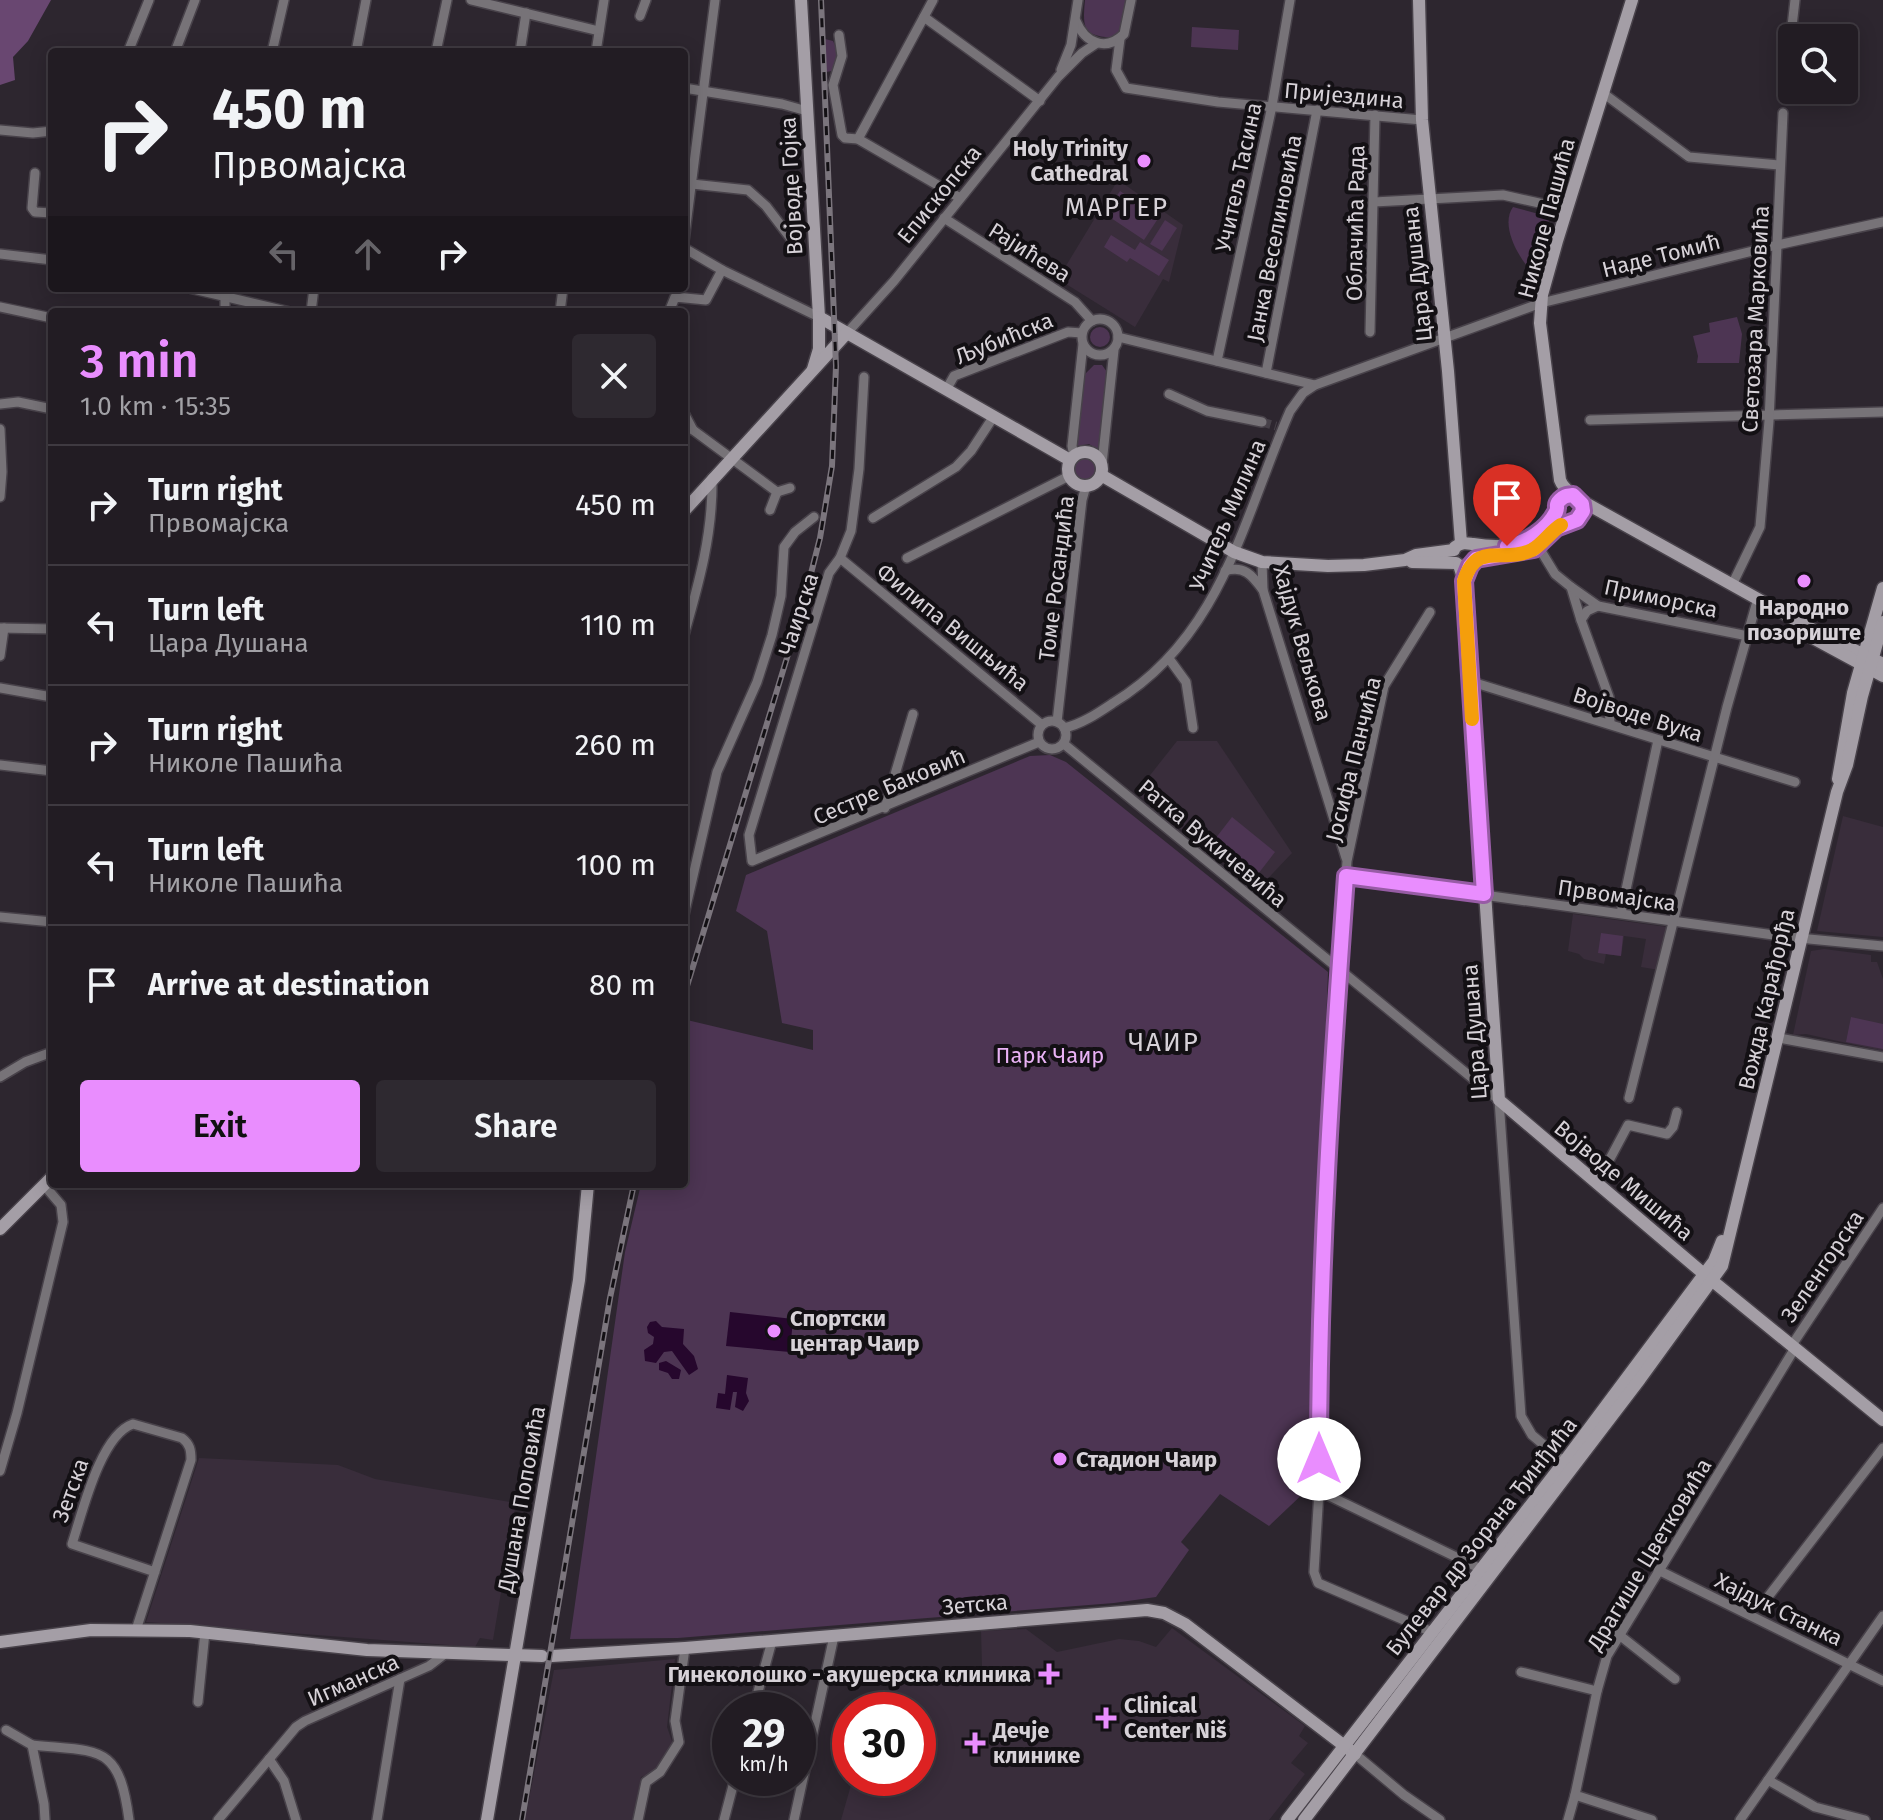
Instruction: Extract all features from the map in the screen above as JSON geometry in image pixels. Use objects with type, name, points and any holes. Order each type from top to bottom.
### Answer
[{"type":"street","points":[[130,48],[149,0]]},
{"type":"street","points":[[177,48],[195,0]]},
{"type":"street","points":[[273,48],[284,0]]},
{"type":"street","points":[[357,48],[366,0]]},
{"type":"street","points":[[437,48],[447,0]]},
{"type":"street","points":[[471,0],[599,31]]},
{"type":"street","points":[[597,48],[604,0]]},
{"type":"street","points":[[640,16],[646,0]]},
{"type":"street","points":[[688,212],[715,0]]},
{"type":"street","name":"Војводе Гојка","points":[[801,0],[819,317],[819,349],[813,369]]},
{"type":"street","points":[[858,139],[933,0]]},
{"type":"street","name":"Епископска","points":[[1058,77],[1071,45],[1078,0]]},
{"type":"street","points":[[1076,21],[1084,36],[1097,43],[1110,44],[1120,39],[1127,28],[1131,0]]},
{"type":"street","name":"Учитељ Тасина","points":[[1217,361],[1272,106],[1290,0]]},
{"type":"street","name":"Цара Душана","points":[[1419,0],[1422,120],[1464,556],[1469,681],[1521,1416],[1532,1435],[1564,1462]]},
{"type":"street","name":"Николе Пашића","points":[[1581,516],[1583,507],[1565,490],[1560,480],[1540,323],[1541,303],[1566,209],[1632,0]]},
{"type":"street","points":[[1792,24],[1795,0]]},
{"type":"street","points":[[521,48],[526,13]]},
{"type":"street","points":[[924,17],[1040,101]]},
{"type":"street","points":[[839,35],[842,56],[833,85],[839,125],[845,138],[858,139],[960,198]]},
{"type":"street","name":"Пријездина","points":[[1120,39],[1116,70],[1126,88],[1218,102],[1422,120]]},
{"type":"street","name":"Епископска","points":[[847,333],[894,281],[1058,77],[1097,43]]},
{"type":"street","points":[[688,89],[807,111]]},
{"type":"street","points":[[1603,93],[1689,157],[1779,165]]},
{"type":"street","name":"Јанка Веселиновића","points":[[1266,373],[1317,110]]},
{"type":"street","name":"Светозара Марковића","points":[[1732,585],[1760,527],[1769,417],[1783,113]]},
{"type":"street","name":"Облачића Рада","points":[[1370,332],[1375,115]]},
{"type":"street","points":[[0,130],[48,131]]},
{"type":"street","points":[[35,173],[32,208],[35,212],[48,213]]},
{"type":"street","points":[[692,184],[748,190],[766,206],[795,244]]},
{"type":"street","points":[[1374,202],[1512,195],[1566,209]]},
{"type":"street","name":"Рајићева","points":[[944,218],[1075,302],[1092,321]]},
{"type":"street","name":"Наде Томић","points":[[1315,385],[1541,303],[1883,222]]},
{"type":"street","points":[[688,250],[819,317],[1072,458],[1090,453],[1102,470]]},
{"type":"street","points":[[0,254],[48,260]]},
{"type":"street","points":[[671,308],[675,297],[706,300],[722,270]]},
{"type":"street","points":[[224,293],[276,308]]},
{"type":"street","points":[[0,307],[48,317]]},
{"type":"street","points":[[1104,319],[1110,322],[1118,337],[1114,350],[1102,470],[1095,483],[1086,486],[1076,484],[1069,476],[1082,333],[1092,321],[1104,319]]},
{"type":"street","name":"Љубићска","points":[[946,390],[954,376],[1068,332],[1082,333]]},
{"type":"street","points":[[688,506],[847,333]]},
{"type":"street","points":[[1118,337],[1315,385]]},
{"type":"street","points":[[1083,344],[1090,353],[1100,356],[1114,350]]},
{"type":"street","name":"Чаирска","points":[[752,861],[749,835],[829,573],[840,558],[851,531],[864,377]]},
{"type":"street","name":"Учитељ Милина","points":[[1060,725],[1082,722],[1128,694],[1170,660],[1203,616],[1234,552],[1280,427],[1295,403],[1315,385]]},
{"type":"street","points":[[1169,394],[1207,411],[1262,422]]},
{"type":"street","points":[[0,404],[18,402],[48,408]]},
{"type":"street","points":[[1590,420],[1883,412]]},
{"type":"street","points":[[873,518],[956,467],[971,451],[994,416]]},
{"type":"street","points":[[0,429],[0,497]]},
{"type":"street","points":[[688,431],[777,492]]},
{"type":"street","name":"Хајдук Вељкова","points":[[1102,470],[1234,552],[1262,562],[1263,590],[1347,861]]},
{"type":"street","points":[[907,558],[1069,476]]},
{"type":"street","points":[[688,622],[710,533],[712,478]]},
{"type":"street","name":"Томе Росандића","points":[[1060,725],[1078,527],[1086,486]]},
{"type":"street","points":[[777,492],[790,488]]},
{"type":"street","points":[[770,510],[777,492]]},
{"type":"street","points":[[1464,556],[1522,543],[1541,529],[1557,511],[1561,499],[1576,498],[1747,591],[1870,663],[1883,676]]},
{"type":"street","points":[[1557,511],[1560,518],[1568,522],[1574,522],[1581,516],[1611,518]]},
{"type":"street","points":[[688,898],[717,772],[765,660],[781,596],[784,547],[795,532],[814,517]]},
{"type":"street","points":[[1262,562],[1328,566],[1405,560],[1416,555],[1524,553],[1568,522]]},
{"type":"street","points":[[1538,546],[1555,574],[1571,587],[1609,697],[1610,724]]},
{"type":"street","name":"Филипа Вишњића","points":[[840,558],[1042,725]]},
{"type":"street","points":[[1225,571],[1245,570],[1263,590]]},
{"type":"street","points":[[1732,585],[1756,605],[1870,663]]},
{"type":"street","name":"Приморска","points":[[1571,587],[1598,606],[1748,636]]},
{"type":"street","name":"Вожда Карађорђа","points":[[1870,663],[1883,588]]},
{"type":"street","points":[[1629,1098],[1756,605]]},
{"type":"street","points":[[1581,620],[1587,611],[1598,606]]},
{"type":"street","name":"Јосифа Панчића","points":[[1430,612],[1384,686],[1347,861],[1330,1094],[1320,1302],[1319,1491],[1314,1555],[1316,1581],[1432,1632]]},
{"type":"street","name":"Вожда Карађорђа","points":[[1708,1278],[1733,1216],[1837,792],[1838,764],[1883,622]]},
{"type":"street","points":[[0,656],[2,628],[48,629]]},
{"type":"street","points":[[1170,660],[1186,682],[1193,728]]},
{"type":"street","name":"Војводе Вука","points":[[1469,681],[1795,782]]},
{"type":"street","points":[[0,688],[48,696]]},
{"type":"street","points":[[885,808],[913,714]]},
{"type":"street","points":[[1039,742],[1038,733],[1042,725],[1049,721],[1060,725],[1066,736],[1064,744]]},
{"type":"street","points":[[1621,913],[1658,740]]},
{"type":"street","name":"Сестре Баковић","points":[[752,861],[1039,742],[1044,748],[1053,750],[1064,744]]},
{"type":"street","name":"Ратка Вукичевића","points":[[1064,744],[1339,969]]},
{"type":"street","points":[[0,765],[48,771]]},
{"type":"street","points":[[1335,821],[1355,822]]},
{"type":"street","name":"Првомајска","points":[[1346,876],[1882,948]]},
{"type":"street","points":[[0,917],[48,922]]},
{"type":"street","name":"Војводе Мишића","points":[[1339,969],[1883,1420]]},
{"type":"street","points":[[1779,1038],[1883,1057]]},
{"type":"street","points":[[0,1077],[25,1062],[48,1053]]},
{"type":"street","points":[[1594,1181],[1604,1170],[1628,1125],[1667,1134],[1673,1127],[1677,1112]]},
{"type":"street","points":[[0,1229],[48,1181]]},
{"type":"street","points":[[0,1471],[63,1222],[61,1205],[52,1188]]},
{"type":"street","name":"Душана Поповића","points":[[487,1820],[579,1280],[588,1188]]},
{"type":"street","name":"Зеленгорска","points":[[1794,1346],[1883,1208]]},
{"type":"street","name":"Булевар др Зорана Ђинђића","points":[[1304,1820],[1432,1632],[1708,1278]]},
{"type":"street","name":"Булевар др Зорана Ђинђића","points":[[1287,1820],[1350,1750],[1708,1278]]},
{"type":"street","name":"Драгише Цветковића","points":[[1568,1820],[1607,1656],[1794,1346]]},
{"type":"street","name":"Зетска","points":[[136,1630],[155,1572],[191,1460],[191,1450],[182,1438],[133,1424],[119,1434],[101,1459],[72,1544],[155,1572]]},
{"type":"street","points":[[1764,1602],[1883,1448]]},
{"type":"street","points":[[1319,1491],[1481,1569]]},
{"type":"street","name":"Хајдук Станка","points":[[1658,1570],[1883,1681]]},
{"type":"street","name":"Зетска","points":[[0,1642],[91,1630],[136,1630],[205,1632],[367,1650],[547,1656],[685,1648],[1147,1610],[1164,1613],[1185,1624],[1350,1750]]},
{"type":"street","points":[[1740,1820],[1883,1616]]},
{"type":"street","points":[[198,1702],[205,1632]]},
{"type":"street","points":[[1618,1634],[1675,1679]]},
{"type":"street","points":[[794,1820],[834,1636]]},
{"type":"street","points":[[758,1692],[772,1641]]},
{"type":"street","points":[[638,1820],[646,1782],[660,1772],[679,1742],[675,1721],[685,1648]]},
{"type":"street","name":"Игманска","points":[[218,1820],[296,1727],[429,1666],[446,1653]]},
{"type":"street","points":[[1521,1672],[1597,1691]]},
{"type":"street","points":[[377,1820],[400,1679]]},
{"type":"street","points":[[6,1730],[32,1745],[95,1752],[108,1758],[117,1769],[126,1791],[129,1820]]},
{"type":"street","points":[[32,1745],[45,1820]]},
{"type":"street","points":[[1350,1750],[1440,1820]]},
{"type":"street","points":[[269,1759],[284,1781],[296,1820]]},
{"type":"street","points":[[1768,1780],[1815,1807],[1865,1820]]},
{"type":"street","points":[[1575,1795],[1652,1820]]},
{"type":"street","points":[[724,1820],[730,1796]]},
{"type":"shaded area","points":[[0,0],[51,0],[28,41],[13,57],[15,80],[0,85]]},
{"type":"shaded area","points":[[1118,180],[1183,225],[1169,282],[1163,279],[1135,327],[1058,279]]},
{"type":"shaded area","points":[[1177,741],[1217,741],[1292,853],[1257,890],[1136,793]]},
{"type":"shaded area","points":[[1843,816],[1883,827],[1883,937],[1817,931]]},
{"type":"shaded area","points":[[1573,914],[1667,927],[1659,970],[1641,967],[1646,939],[1624,936],[1621,956],[1606,954],[1604,964],[1568,951]]},
{"type":"shaded area","points":[[1824,949],[1871,955],[1871,962],[1877,962],[1883,979],[1883,1051],[1806,1034],[1793,1035],[1811,951]]},
{"type":"shaded area","points":[[730,1312],[793,1319],[790,1352],[726,1346]]},
{"type":"shaded area","points":[[656,1321],[662,1327],[684,1329],[683,1344],[694,1356],[698,1369],[689,1375],[672,1351],[664,1352],[656,1363],[645,1361],[644,1350],[653,1344],[654,1337],[648,1333],[647,1327],[650,1322]]},
{"type":"shaded area","points":[[666,1361],[681,1370],[679,1379],[672,1379],[668,1373],[659,1370],[659,1363]]},
{"type":"shaded area","points":[[727,1375],[748,1378],[746,1393],[749,1401],[743,1411],[735,1407],[737,1392],[733,1392],[730,1410],[716,1408],[718,1393],[725,1394]]},
{"type":"shaded area","points":[[199,1458],[338,1465],[375,1479],[516,1503],[493,1640],[480,1638],[475,1647],[146,1622]]},
{"type":"shaded area","name":"Clinical Center Niš","points":[[1172,1628],[1305,1726],[1299,1736],[1308,1743],[1291,1763],[1305,1774],[1269,1820],[841,1820],[848,1796],[936,1796],[936,1692],[892,1692],[896,1674],[982,1666],[981,1631],[1026,1629],[1057,1652],[1119,1639],[1156,1647]]},
{"type":"shaded area","points":[[675,1659],[667,1727],[674,1747],[657,1771],[641,1777],[633,1820],[525,1820],[554,1670]]},
{"type":"green space","points":[[1085,0],[1127,0],[1123,28],[1116,38],[1097,36],[1087,30]]},
{"type":"green space","points":[[1192,27],[1239,30],[1238,50],[1191,47]]},
{"type":"green space","points":[[825,39],[833,41],[837,52],[832,71],[826,72]]},
{"type":"green space","points":[[1120,191],[1159,217],[1144,240],[1105,214]]},
{"type":"green space","points":[[1513,207],[1546,216],[1549,220],[1538,265],[1532,272],[1512,241],[1509,223]]},
{"type":"green space","points":[[1165,220],[1177,228],[1162,251],[1150,244]]},
{"type":"green space","points":[[1111,235],[1135,250],[1140,242],[1169,260],[1159,276],[1130,258],[1127,262],[1104,247]]},
{"type":"green space","points":[[1737,317],[1742,334],[1739,363],[1697,363],[1693,336],[1710,332],[1709,323]]},
{"type":"green space","points":[[1096,327],[1104,327],[1110,337],[1104,347],[1096,347],[1090,341],[1090,333]]},
{"type":"green space","points":[[1094,365],[1102,365],[1107,372],[1099,450],[1089,444],[1077,446],[1085,374]]},
{"type":"green space","points":[[1085,454],[1091,455],[1099,463],[1099,475],[1091,483],[1085,484],[1079,483],[1071,475],[1070,469],[1071,463],[1079,455]]},
{"type":"green space","name":"Парк Чаир","points":[[1050,755],[1066,762],[1328,972],[1309,1488],[1269,1526],[1220,1494],[1181,1542],[1189,1550],[1156,1597],[678,1638],[570,1639],[625,1252],[640,1188],[688,1188],[688,1020],[813,1050],[813,1030],[782,1023],[767,931],[736,911],[746,875],[1030,756]]},
{"type":"green space","points":[[1232,817],[1275,852],[1258,874],[1215,839]]},
{"type":"green space","points":[[1601,933],[1623,936],[1621,956],[1598,953]]},
{"type":"green space","points":[[1851,1017],[1883,1024],[1883,1049],[1846,1042]]},
{"type":"tunnel","points":[[1262,422],[1276,426]]},
{"type":"railway","points":[[688,983],[803,605],[820,538],[832,466],[836,366],[821,0]]},
{"type":"railway","points":[[522,1820],[610,1298],[633,1188]]},
{"type":"slow traffic","points":[[1472,719],[1464,581],[1470,566],[1484,556],[1524,553],[1534,549],[1561,525]]},
{"type":"place","name":"Holy Trinity Cathedral","points":[[1144,161]]},
{"type":"place","name":"Народно позориште","points":[[1804,581]]},
{"type":"place","name":"Спортски центар Чаир","points":[[774,1331]]},
{"type":"place","name":"Стадион Чаир","points":[[1060,1459]]},
{"type":"place","name":"Гинеколошко - акушерска клиника","points":[[1049,1674]]},
{"type":"place","name":"Clinical Center Niš","points":[[1106,1718]]},
{"type":"place","name":"Дечје клинике","points":[[975,1743]]},
{"type":"district","name":"МАРГЕР","points":[[1117,207]]},
{"type":"district","name":"ЧАИР","points":[[1164,1042]]},
{"type":"route","points":[[1319,1459],[1320,1302],[1330,1094],[1346,876],[1484,894],[1464,581],[1476,559],[1534,549],[1556,528],[1577,520],[1582,515],[1582,504],[1573,495],[1563,497],[1558,502],[1557,511],[1533,537],[1507,546]]}]
